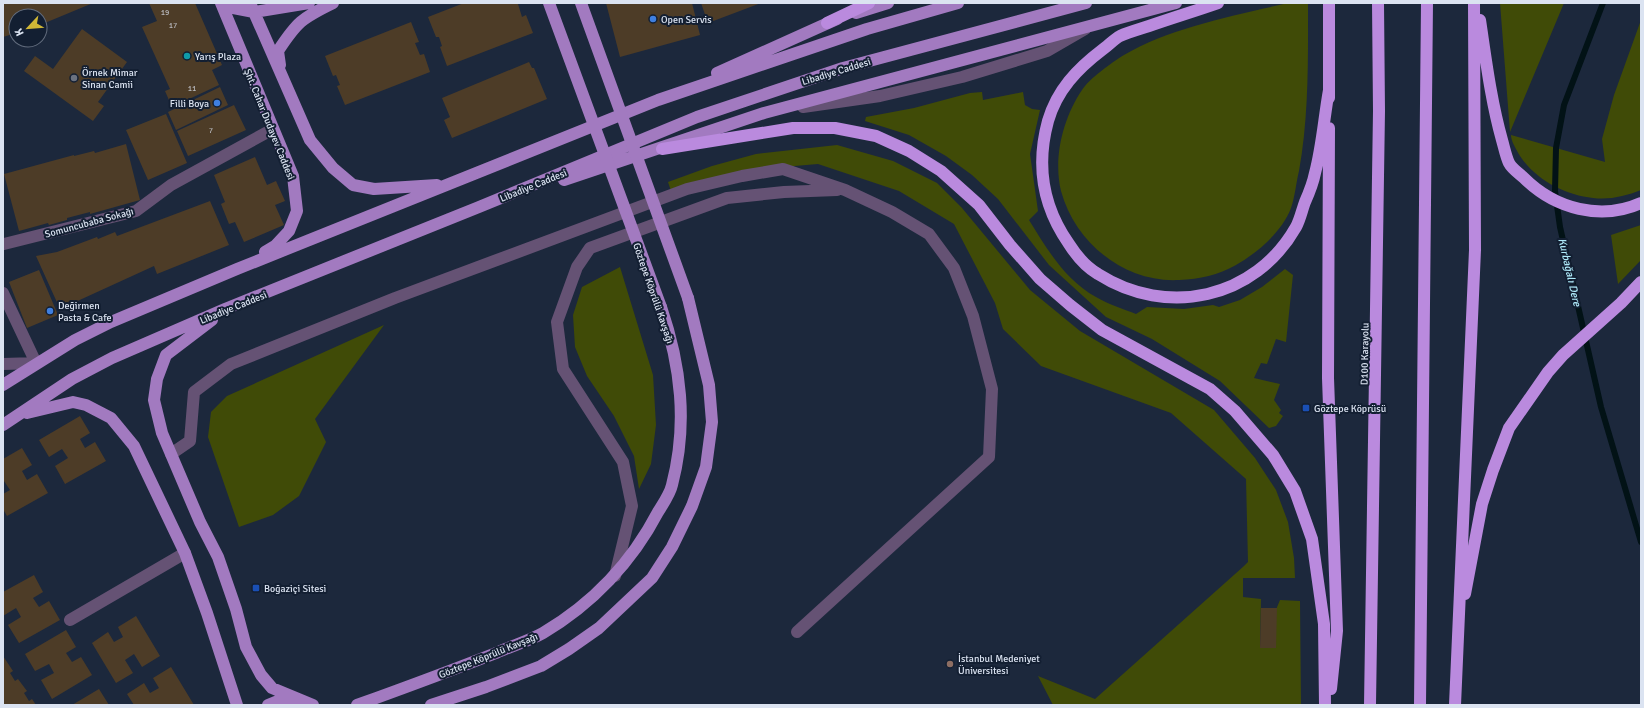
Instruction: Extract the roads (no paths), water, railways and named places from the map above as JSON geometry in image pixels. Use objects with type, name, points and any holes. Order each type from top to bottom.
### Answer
[{"type":"highway","points":[[826,23],[869,3]]},
{"type":"highway","points":[[1218,3],[1119,36],[1086,63],[1065,85],[1052,107],[1045,134],[1042,165],[1046,201],[1063,236],[1076,255],[1097,274],[1126,288],[1152,295],[1178,298],[1208,295],[1236,285],[1257,272],[1277,254],[1296,226],[1316,173],[1328,90]]},
{"type":"highway","points":[[1330,3],[1328,90],[1328,378],[1337,631],[1330,705]]},
{"type":"highway","name":"D100 Karayolu","points":[[1370,705],[1379,111],[1378,3]]},
{"type":"highway","points":[[1420,705],[1427,3]]},
{"type":"highway","points":[[1454,701],[1475,250],[1474,3]]},
{"type":"highway","points":[[1477,3],[1496,120],[1509,163],[1531,185],[1547,197],[1574,209],[1601,212],[1627,209],[1641,203]]},
{"type":"highway","points":[[662,149],[793,128],[835,128],[876,136],[909,151],[941,171],[979,205],[1010,245],[1040,279],[1070,306],[1102,330],[1134,346],[1210,389],[1235,411],[1274,455],[1295,491],[1312,539],[1324,624],[1325,705]]},
{"type":"highway","points":[[1456,644],[1482,504],[1509,428],[1548,372],[1563,355],[1621,303],[1641,282]]},
{"type":"main road","points":[[222,5],[252,8],[310,3]]},
{"type":"main road","points":[[282,78],[278,51],[292,29],[308,16],[333,3]]},
{"type":"main road","name":"Göztepe Köprülü Kavşağı","points":[[357,705],[458,668],[542,634],[583,604],[615,576],[635,551],[672,487],[681,435],[681,397],[672,340],[549,3]]},
{"type":"main road","points":[[431,705],[486,687],[541,666],[599,628],[652,578],[672,547],[692,506],[706,466],[712,422],[709,385],[688,298],[581,3]]},
{"type":"main road","points":[[3,385],[74,340],[111,322],[237,269],[658,100],[826,23],[888,3]]},
{"type":"main road","points":[[658,100],[867,29],[958,3]]},
{"type":"main road","name":"Libadiye Caddesi","points":[[3,425],[72,379],[112,358],[225,309],[480,207],[697,117],[828,73],[1086,3]]},
{"type":"main road","points":[[480,207],[662,149],[764,113],[1096,23],[1176,3]]},
{"type":"main road","name":"Şht. Cahar Dudayev Caddesi","points":[[222,5],[293,176],[297,211],[289,231],[275,246],[237,269]]},
{"type":"main road","points":[[252,8],[310,140],[333,168],[353,185],[374,189],[448,184]]},
{"type":"main road","points":[[225,309],[166,355],[157,379],[154,400],[162,433],[200,522],[218,557],[236,609],[246,648],[261,675],[272,688],[311,704],[322,705]]},
{"type":"main road","points":[[20,414],[73,402],[86,405],[111,418],[134,446],[185,553],[237,705]]},
{"type":"main road","points":[[268,705],[285,698],[297,698]]},
{"type":"street","points":[[764,113],[880,96],[962,78],[1047,51],[1096,23]]},
{"type":"street","name":"Somuncubaba Sokağı","points":[[4,245],[136,211],[171,185],[273,129]]},
{"type":"street","points":[[171,454],[190,440],[194,392],[231,364],[395,298],[687,189],[742,176],[783,169],[845,190],[892,212],[929,234],[954,268],[973,316],[992,389],[989,457],[797,632]]},
{"type":"street","points":[[615,576],[632,506],[623,462],[562,369],[557,322],[577,267],[590,248],[727,198],[784,192],[845,190]]},
{"type":"street","points":[[3,293],[36,363],[3,364]]},
{"type":"street","points":[[70,620],[185,553]]},
{"type":"waterway","name":"Kurbağalı Dere","points":[[1603,3],[1564,105],[1556,148],[1555,191],[1560,227],[1601,407],[1641,542]]},
{"type":"place","name":"Open Servis","points":[[653,19]]},
{"type":"place","name":"Yarış Plaza","points":[[187,56]]},
{"type":"place","name":"Örnek Mimar Sinan Camii","points":[[74,78]]},
{"type":"place","name":"Filli Boya","points":[[217,103]]},
{"type":"place","name":"Değirmen Pasta & Cafe","points":[[50,311]]},
{"type":"place","name":"Göztepe Köprüsü","points":[[1306,408]]},
{"type":"place","name":"Boğaziçi Sitesi","points":[[256,588]]},
{"type":"place","name":"İstanbul Medeniyet Üniversitesi","points":[[950,664]]}]
